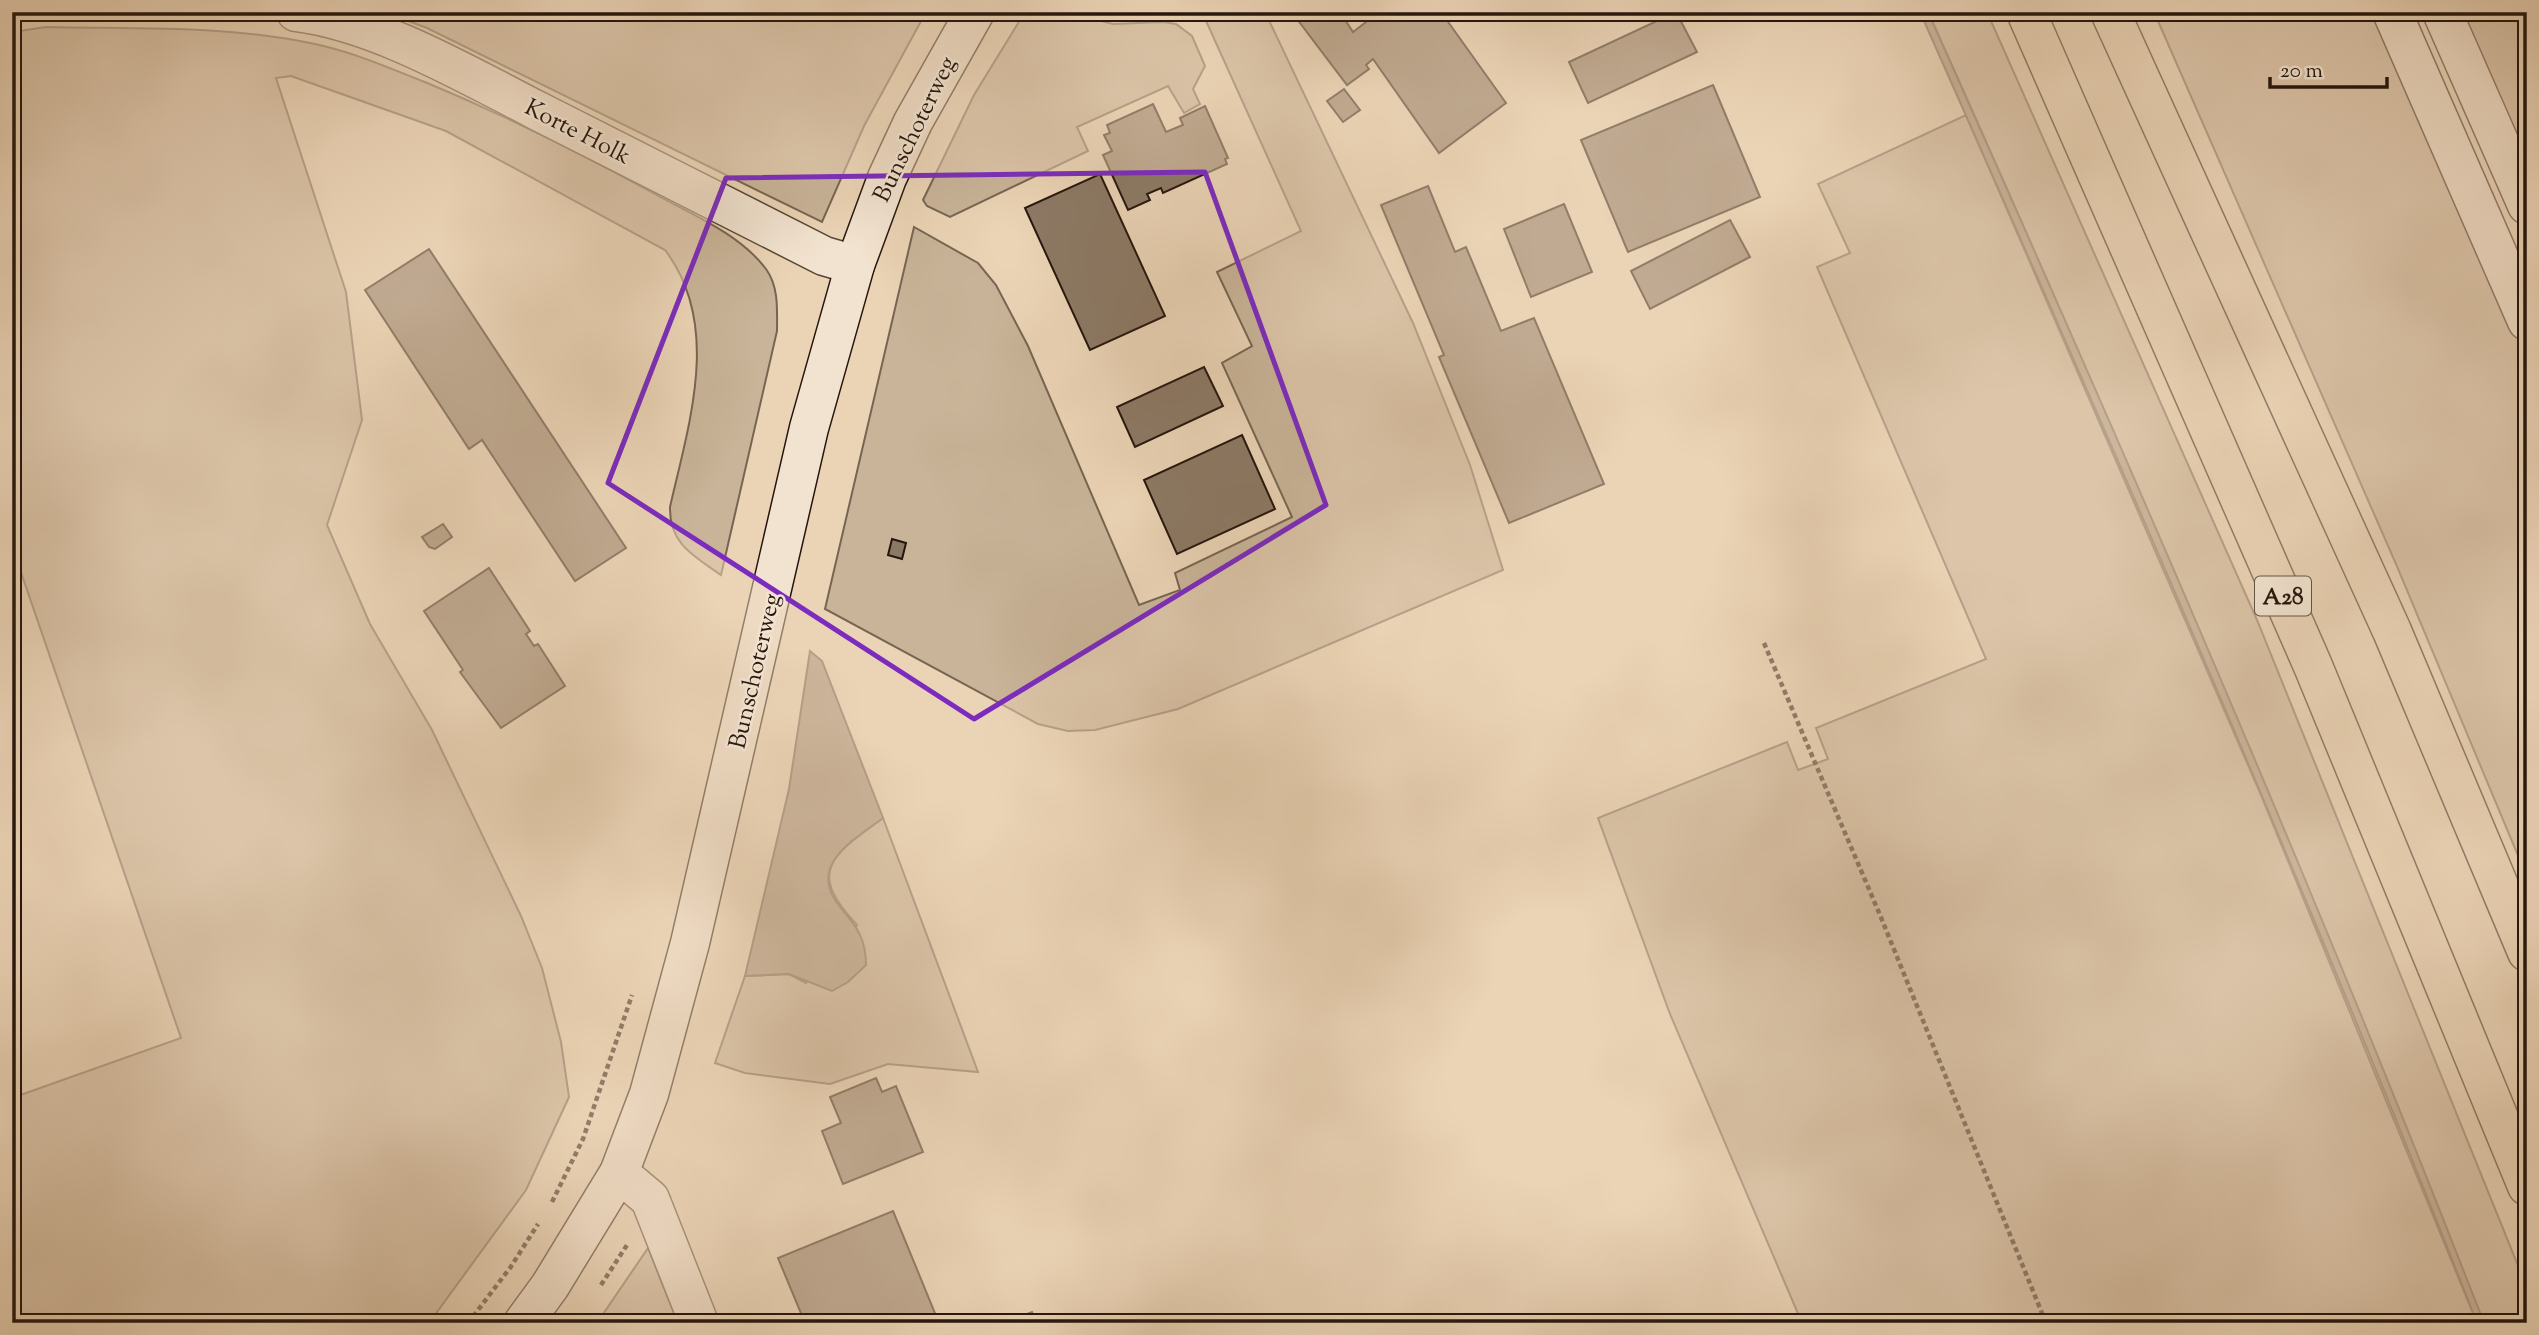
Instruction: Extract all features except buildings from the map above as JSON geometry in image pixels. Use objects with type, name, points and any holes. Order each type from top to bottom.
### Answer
[{"type":"highway","name":"A28","points":[[2026,12],[2313,666],[2527,1186]]},
{"type":"highway","points":[[2110,12],[2392,631],[2527,952]]},
{"type":"main road","name":"Korte Holk","points":[[296,12],[357,28],[398,44],[483,83],[824,256],[855,265]]},
{"type":"main road","name":"Bunschoterweg","points":[[523,1323],[550,1286],[619,1173],[649,1094],[690,943],[809,428],[855,265],[887,178],[913,122],[975,12]]},
{"type":"main road","points":[[2392,12],[2527,321]]},
{"type":"main road","points":[[2442,12],[2527,205]]},
{"type":"main road","points":[[619,1173],[650,1199],[699,1323]]},
{"type":"path","points":[[1764,643],[1880,915],[2046,1323]]},
{"type":"path","points":[[550,1204],[583,1139]]},
{"type":"path","points":[[468,1323],[510,1268],[544,1215]]},
{"type":"highlighted area","points":[[1205,172],[1326,505],[974,719],[608,483],[726,178]]},
{"type":"shaded area","points":[[384,12],[926,12],[864,126],[822,222],[427,28]]},
{"type":"shaded area","points":[[1025,12],[1063,12],[1113,24],[1176,24],[1192,36],[1205,66],[1193,89],[1200,104],[1184,113],[1168,86],[1077,127],[1088,151],[950,217],[927,206],[923,200],[974,95]]},
{"type":"shaded area","points":[[1202,12],[1265,12],[1413,323],[1470,465],[1503,570],[1178,709],[1095,730],[1068,731],[1038,724],[825,609],[914,227],[978,263],[996,285],[1028,346],[1139,605],[1180,590],[1175,573],[1292,517],[1222,363],[1252,346],[1217,272],[1301,231]]},
{"type":"shaded area","points":[[1920,12],[1928,12],[2073,337],[2214,664],[2352,993],[2484,1323],[2477,1323],[2276,828]]},
{"type":"shaded area","points":[[1928,12],[1987,12],[2257,620],[2527,1288],[2527,1323],[2484,1323],[2212,665]]},
{"type":"shaded area","points":[[2154,12],[2377,12],[2527,354],[2527,877],[2396,564]]},
{"type":"shaded area","points":[[2458,12],[2514,12],[2527,44],[2527,169]]},
{"type":"shaded area","points":[[46,27],[182,29],[249,34],[315,44],[357,56],[425,82],[512,121],[699,217],[743,245],[766,269],[773,283],[777,331],[721,575],[685,548],[674,531],[671,520],[670,507],[692,409],[697,342],[692,310],[682,279],[665,250],[446,131],[291,76],[276,78],[346,292],[362,420],[327,525],[370,624],[432,730],[521,916],[542,968],[561,1042],[569,1097],[526,1190],[429,1323],[12,1323],[12,1098],[181,1038],[12,546],[12,32]]},
{"type":"shaded area","points":[[1966,115],[2261,795],[2477,1323],[1802,1323],[1670,1014],[1598,818],[1787,742],[1798,770],[1828,759],[1816,728],[1986,659],[1817,267],[1850,253],[1818,184]]},
{"type":"shaded area","points":[[810,651],[822,661],[883,818],[847,845],[831,867],[828,880],[831,893],[860,934],[866,965],[848,982],[832,991],[789,974],[745,976],[789,789]]},
{"type":"shaded area","points":[[883,818],[978,1072],[888,1064],[830,1084],[745,1073],[715,1063],[745,976],[789,974],[806,983],[857,925],[841,906],[832,890],[829,877],[839,854]]},
{"type":"shaded area","points":[[648,1248],[678,1323],[597,1323]]}]
